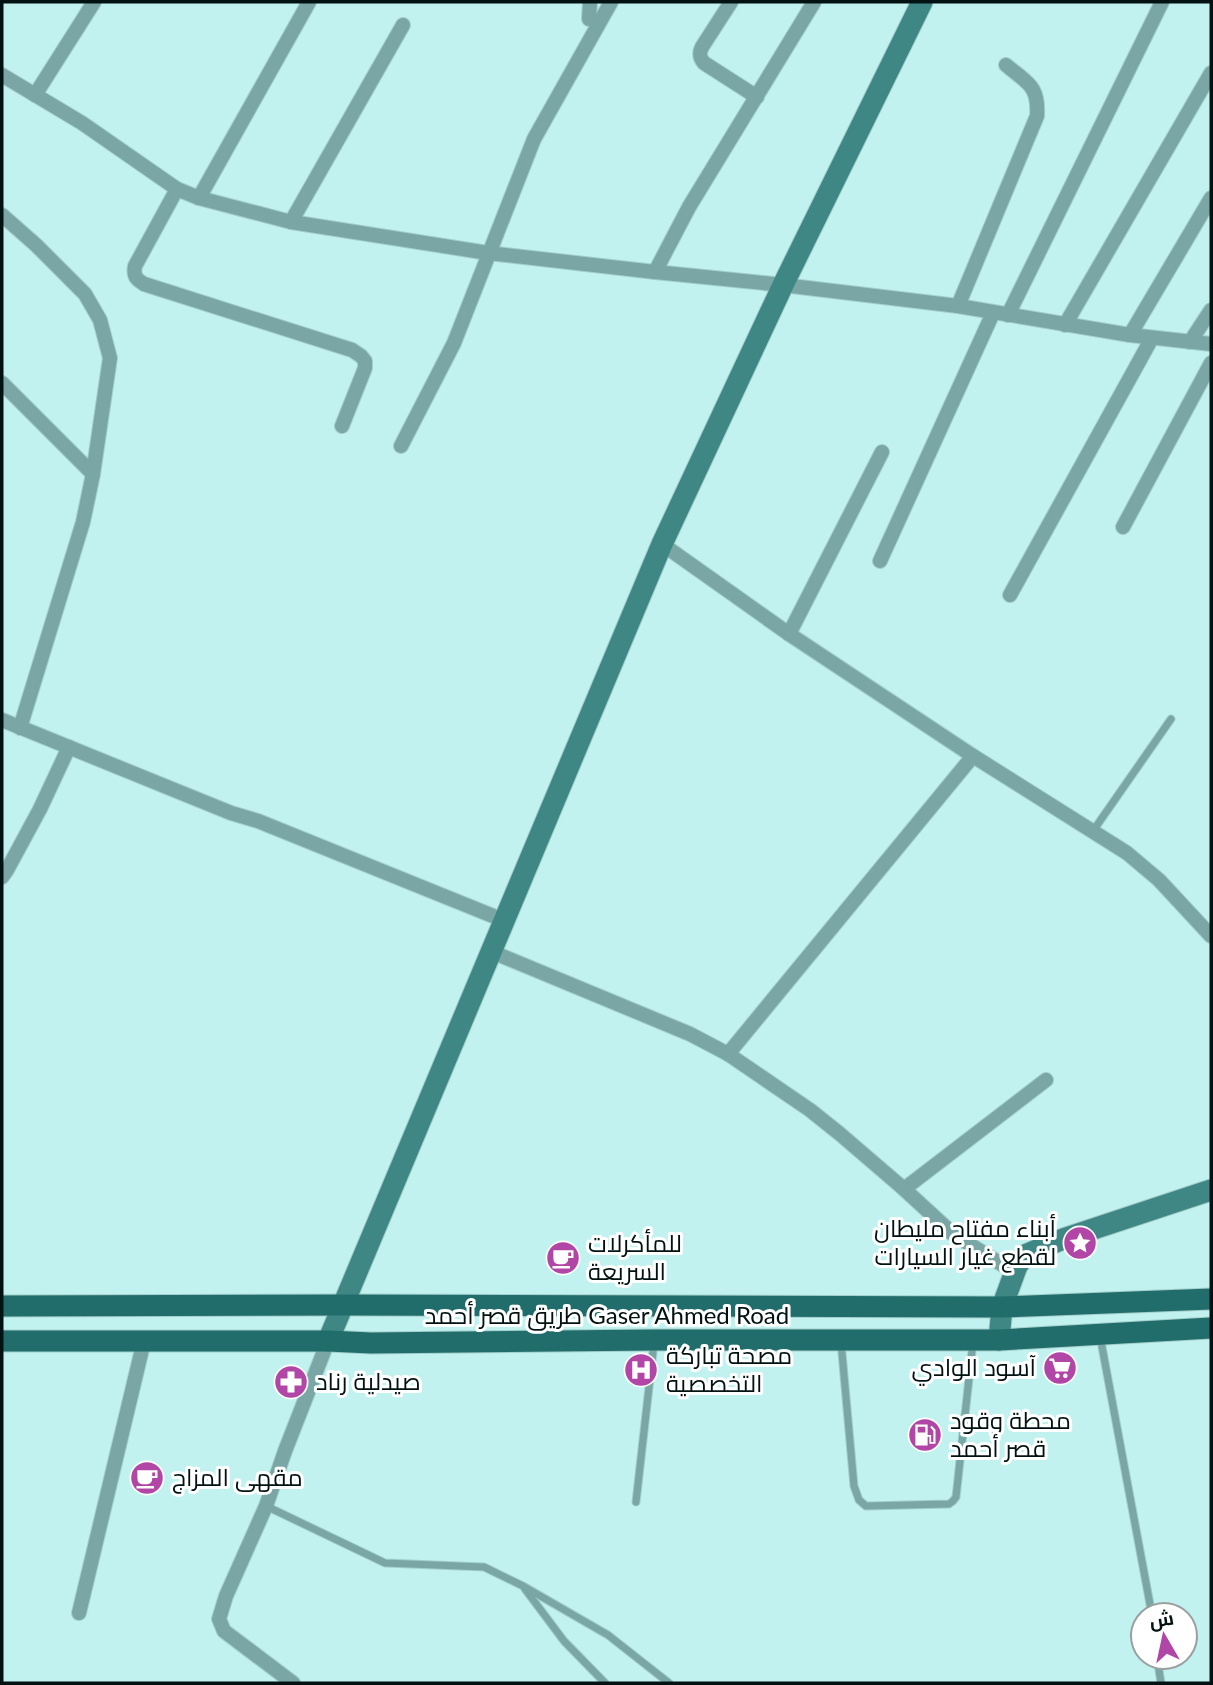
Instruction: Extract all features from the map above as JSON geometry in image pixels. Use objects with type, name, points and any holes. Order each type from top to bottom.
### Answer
[{"type":"main road","name":"طريق قصر أحمد Gaser Ahmed Road","points":[[2,1306],[1002,1307],[1211,1298]]},
{"type":"main road","name":"طريق قصر أحمد Gaser Ahmed Road","points":[[2,1341],[973,1341],[1211,1328]]},
{"type":"street","points":[[35,95],[94,2]]},
{"type":"street","points":[[199,198],[309,2]]},
{"type":"street","points":[[589,19],[590,2]]},
{"type":"street","points":[[401,446],[454,342],[534,139],[611,2]]},
{"type":"street","points":[[732,2],[699,53],[704,63],[757,97]]},
{"type":"street","points":[[655,272],[689,207],[814,2]]},
{"type":"street","points":[[293,1683],[224,1631],[219,1619],[226,1596],[266,1506],[328,1341],[662,544],[783,285],[922,2]]},
{"type":"street","points":[[880,561],[1001,314],[1162,2]]},
{"type":"street","points":[[291,222],[403,24]]},
{"type":"street","points":[[958,306],[1037,116],[1037,96],[1033,88],[1006,65]]},
{"type":"street","points":[[1065,325],[1211,73]]},
{"type":"street","points":[[2,75],[82,123],[177,189],[199,198],[291,222],[488,253],[958,306],[1130,335],[1211,344]]},
{"type":"street","points":[[177,189],[135,266],[136,279],[144,284],[352,350],[361,356],[365,361],[365,368],[342,426]]},
{"type":"street","points":[[1130,335],[1211,198]]},
{"type":"street","points":[[2,215],[85,294],[100,320],[110,358],[83,522],[20,728]]},
{"type":"street","points":[[1190,342],[1211,310]]},
{"type":"street","points":[[1010,594],[1152,338]]},
{"type":"street","points":[[1123,527],[1211,363]]},
{"type":"street","points":[[2,383],[93,474]]},
{"type":"street","points":[[789,634],[882,452]]},
{"type":"street","points":[[662,544],[789,634],[1127,853],[1159,880],[1211,936]]},
{"type":"street","points":[[2,720],[503,920]]},
{"type":"street","points":[[2,877],[40,808],[69,747]]},
{"type":"street","points":[[728,1054],[973,755]]},
{"type":"street","points":[[490,951],[690,1034],[728,1054],[810,1110],[953,1234],[1014,1272]]},
{"type":"street","points":[[904,1189],[1046,1080]]},
{"type":"street","points":[[999,1340],[1002,1307],[1014,1272],[1025,1255],[1050,1244],[1211,1190]]},
{"type":"street","points":[[79,1613],[144,1341]]},
{"type":"lane","points":[[1093,831],[1171,719]]},
{"type":"lane","points":[[1100,1336],[1149,1601]]},
{"type":"lane","points":[[636,1502],[654,1340]]},
{"type":"lane","points":[[841,1341],[854,1486],[859,1500],[866,1506],[949,1504],[957,1497],[973,1341]]},
{"type":"lane","points":[[266,1506],[385,1563],[484,1567],[608,1635],[669,1683]]},
{"type":"lane","points":[[523,1586],[564,1641],[605,1683]]},
{"type":"place","name":"أبناء مفتاح مليطان لقطع غيار السيارات","points":[[1080,1243]]},
{"type":"place","name":"للمأكرلات السريعة","points":[[563,1258]]},
{"type":"place","name":"آسود الوادي","points":[[1060,1368]]},
{"type":"place","name":"مصحة تباركة التخصصية","points":[[641,1370]]},
{"type":"place","name":"صيدلية رناد","points":[[291,1382]]},
{"type":"place","name":"محطة وقود قصر أحمد","points":[[925,1435]]},
{"type":"place","name":"مقهى المزاج","points":[[147,1478]]}]
